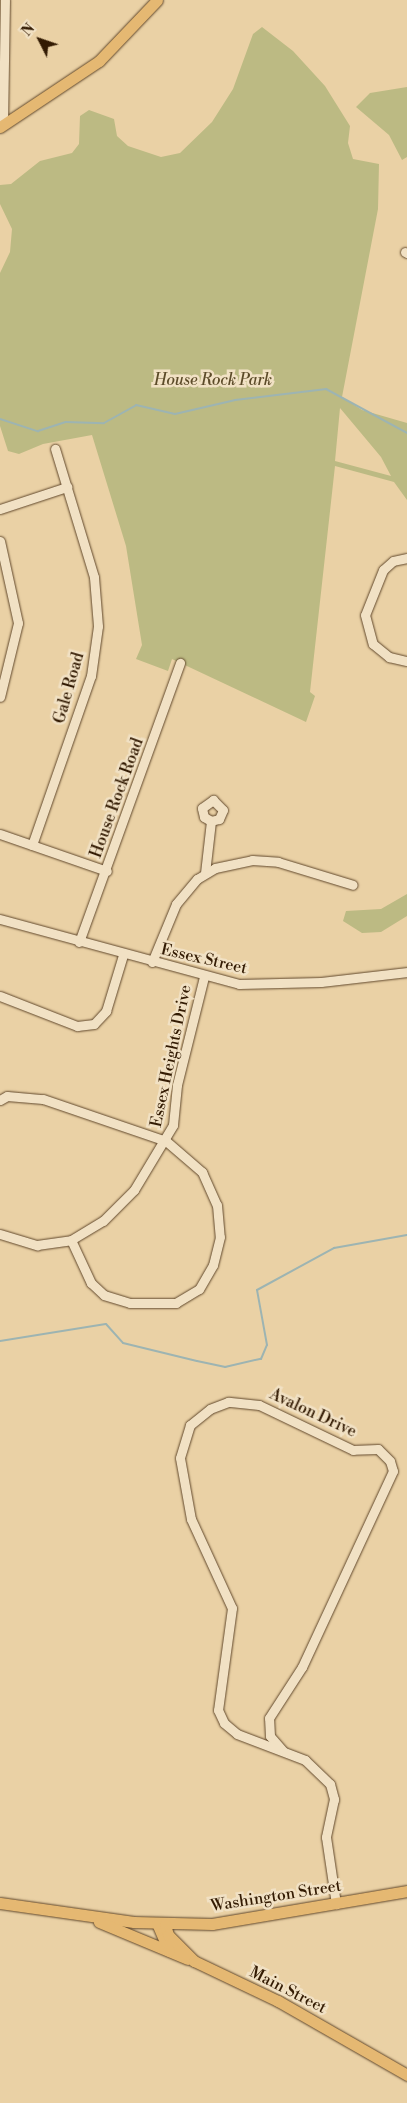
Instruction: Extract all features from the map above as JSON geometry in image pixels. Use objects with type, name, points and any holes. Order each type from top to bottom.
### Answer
[{"type":"main road","points":[[2,126],[99,61],[157,0]]},
{"type":"main road","name":"Washington Street","points":[[0,1903],[78,1915],[161,1924],[225,1923],[407,1891]]},
{"type":"main road","points":[[78,1915],[194,1960]]},
{"type":"main road","points":[[161,1924],[161,1942],[170,1952]]},
{"type":"main road","name":"Main Street","points":[[161,1924],[174,1942],[194,1960],[278,2001],[407,2075]]},
{"type":"street","points":[[2,126],[5,0]]},
{"type":"street","name":"Gale Road","points":[[32,846],[86,693],[96,648],[94,577],[55,449]]},
{"type":"street","points":[[0,509],[67,487]]},
{"type":"street","points":[[0,541],[18,623],[0,697]]},
{"type":"street","points":[[407,558],[393,561],[383,570],[365,615],[373,644],[389,657],[407,661]]},
{"type":"street","name":"House Rock Road","points":[[79,942],[107,871],[180,663]]},
{"type":"street","points":[[206,873],[212,821]]},
{"type":"street","points":[[0,834],[107,871]]},
{"type":"street","points":[[152,962],[176,904],[206,873],[232,863],[264,860],[294,865],[353,885]]},
{"type":"street","name":"Essex Street","points":[[0,919],[204,977],[252,985],[407,972]]},
{"type":"street","points":[[0,996],[77,1026],[94,1024],[106,1011],[123,955]]},
{"type":"street","name":"Essex Heights Drive","points":[[0,1234],[37,1246],[70,1240],[120,1205],[166,1141],[173,1125],[178,1077],[204,977]]},
{"type":"street","name":"Essex Heights Drive","points":[[0,1100],[7,1096],[43,1099],[166,1141]]},
{"type":"street","points":[[70,1240],[91,1283],[111,1298],[163,1305],[199,1289],[218,1248],[217,1205],[202,1172],[166,1141]]},
{"type":"street","name":"Avalon Drive","points":[[283,1751],[270,1736],[269,1718],[302,1667],[393,1471],[390,1460],[378,1450],[353,1450],[273,1410],[228,1402],[202,1414],[186,1431],[180,1476],[191,1519],[232,1608],[218,1702],[220,1717],[237,1734],[283,1751],[318,1768],[333,1791],[326,1838],[336,1904]]},
{"type":"green space","name":"House Rock Park","points":[[262,27],[293,51],[325,86],[350,126],[348,143],[353,159],[379,164],[378,209],[342,397],[362,410],[407,423],[407,500],[394,482],[335,466],[310,692],[315,696],[306,722],[172,659],[168,671],[136,659],[142,645],[126,546],[92,435],[43,444],[19,454],[8,451],[0,426],[0,273],[10,252],[12,229],[0,204],[0,185],[11,184],[40,161],[72,153],[79,144],[80,116],[89,110],[114,119],[117,136],[128,146],[161,157],[180,153],[212,122],[233,89],[253,34]],"holes":[[[340,408],[381,457],[391,476],[335,461]]]},
{"type":"green space","points":[[407,87],[407,157],[402,160],[389,135],[356,107],[370,93]]},
{"type":"green space","points":[[407,894],[407,916],[381,932],[362,933],[343,921],[346,911],[381,909]]},
{"type":"waterway","points":[[0,419],[38,431],[66,422],[104,423],[136,405],[175,414],[235,400],[326,389],[407,433]]},
{"type":"waterway","points":[[0,1341],[106,1324],[123,1343],[197,1361],[225,1367],[261,1359],[267,1345],[257,1290],[334,1248],[407,1235]]}]
